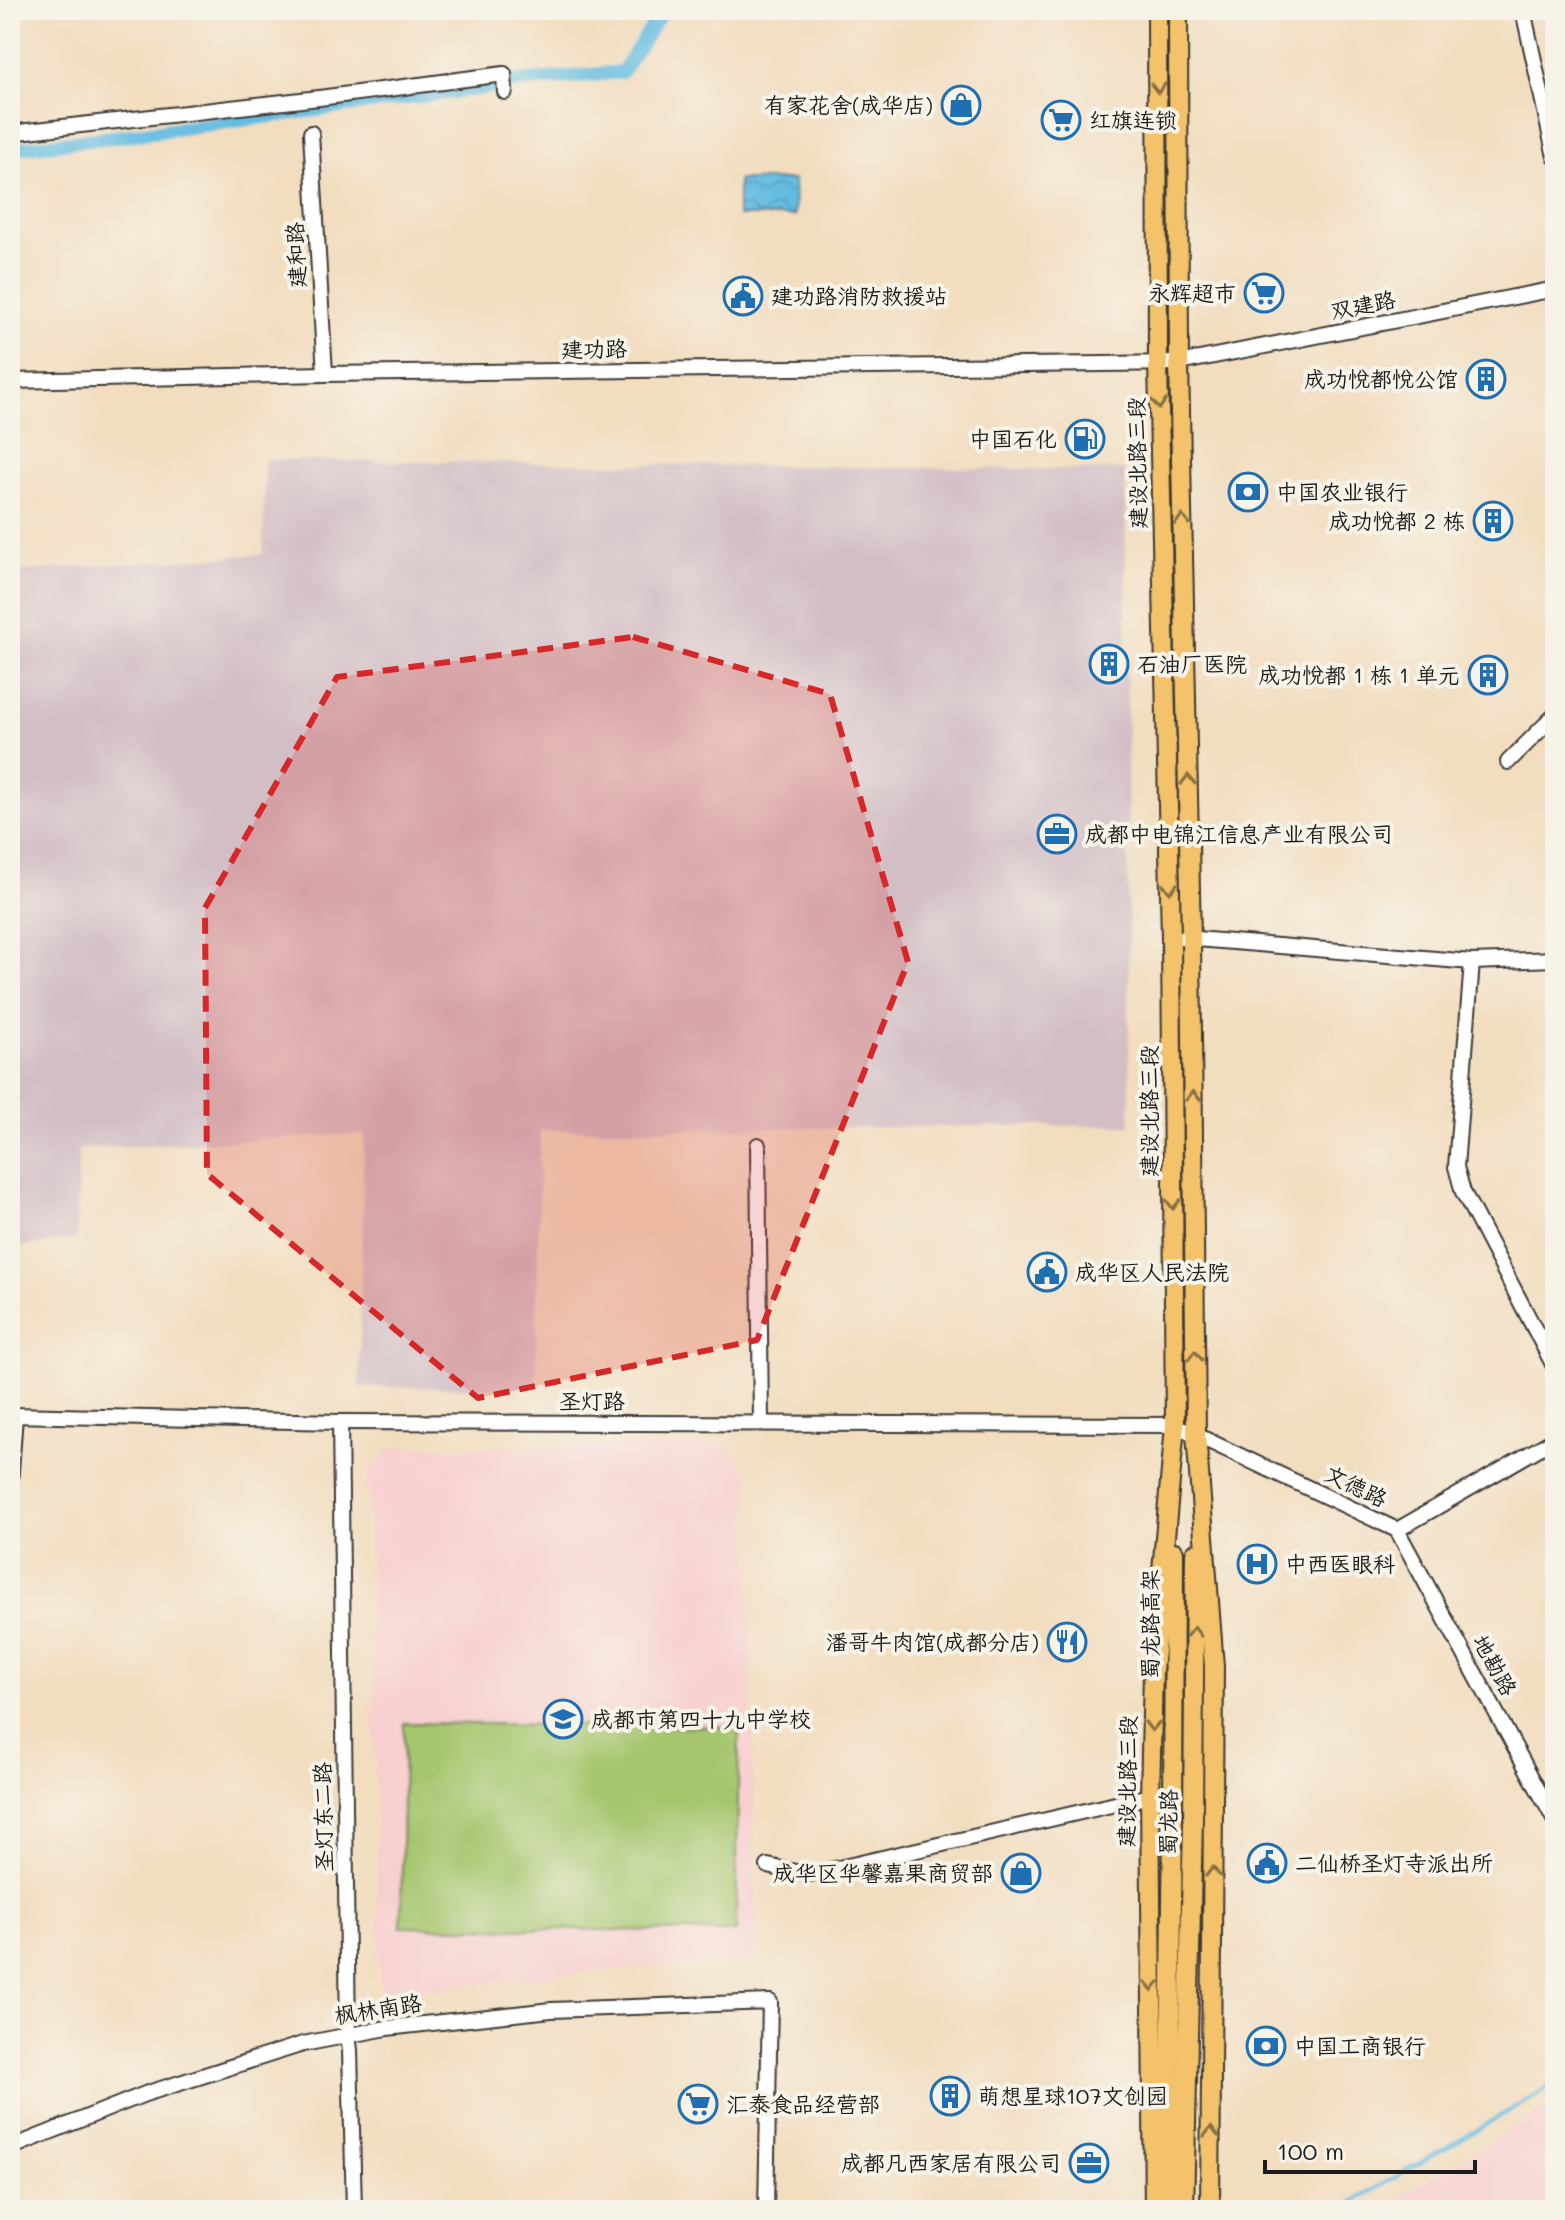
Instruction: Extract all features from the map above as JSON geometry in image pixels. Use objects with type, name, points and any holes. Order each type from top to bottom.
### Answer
[{"type":"main road","name":"建设北路三段","points":[[1154,2210],[1150,1796],[1153,1672],[1175,1425],[1171,938],[1158,364],[1157,10]]},
{"type":"main road","name":"建设北路三段","points":[[1178,10],[1179,363],[1191,938],[1196,1434],[1214,1666],[1210,2210]]},
{"type":"main road","name":"蜀龙路高架","points":[[1173,1824],[1175,1425]]},
{"type":"main road","name":"蜀龙路","points":[[1184,2210],[1193,1822],[1196,1434]]},
{"type":"main road","name":"蜀龙路","points":[[1168,2210],[1173,1824]]},
{"type":"street","points":[[1523,10],[1555,157]]},
{"type":"street","points":[[10,133],[504,74],[505,92]]},
{"type":"street","name":"建和路","points":[[311,133],[325,374]]},
{"type":"street","name":"双建路","points":[[1179,363],[1555,289]]},
{"type":"street","name":"建功路","points":[[10,381],[1179,363]]},
{"type":"street","points":[[1508,762],[1555,715]]},
{"type":"street","points":[[1171,938],[1472,962],[1555,959]]},
{"type":"street","points":[[1472,962],[1456,1167],[1463,1192],[1555,1368]]},
{"type":"street","points":[[758,1145],[761,1423]]},
{"type":"street","points":[[10,1485],[12,1415]]},
{"type":"street","name":"圣灯路","points":[[12,1415],[340,1422],[1175,1425]]},
{"type":"street","name":"圣灯东二路","points":[[340,1422],[348,2036],[354,2210]]},
{"type":"street","name":"文德路","points":[[1175,1425],[1397,1530],[1555,1439]]},
{"type":"street","name":"地勘路","points":[[1397,1530],[1555,1821]]},
{"type":"street","points":[[768,1866],[809,1875],[1150,1796]]},
{"type":"street","name":"枫林南路","points":[[10,2148],[145,2094],[303,2044],[387,2028],[551,2010],[770,2002],[766,2210]]},
{"type":"highlighted area","points":[[633,637],[830,694],[908,962],[757,1340],[478,1398],[207,1174],[205,908],[337,677]]},
{"type":"shaded area","points":[[1538,10],[1555,10],[1555,90]]},
{"type":"shaded area","points":[[265,460],[1125,470],[1130,1125],[540,1130],[536,1388],[359,1387],[364,1134],[78,1149],[77,1239],[10,1248],[10,572],[263,554]]},
{"type":"shaded area","name":"成都市第四十九中学校","points":[[726,1446],[748,1475],[757,1963],[593,1971],[380,1995],[368,1472],[393,1448]]},
{"type":"shaded area","points":[[1555,2104],[1555,2210],[1377,2210]]},
{"type":"green space","points":[[404,1723],[739,1727],[736,1932],[401,1927]]},
{"type":"water","points":[[738,180],[794,180],[795,216],[738,216]]},
{"type":"waterway","points":[[509,83],[622,72],[663,10]]},
{"type":"waterway","points":[[10,149],[497,86]]},
{"type":"waterway","points":[[1339,2210],[1555,2084]]},
{"type":"place","name":"有家花舍(成华店)","points":[[961,105]]},
{"type":"place","name":"红旗连锁","points":[[1061,120]]},
{"type":"place","name":"永辉超市","points":[[1264,293]]},
{"type":"place","name":"建功路消防救援站","points":[[743,296]]},
{"type":"place","name":"成功悦都悦公馆","points":[[1486,379]]},
{"type":"place","name":"中国石化","points":[[1085,439]]},
{"type":"place","name":"中国农业银行","points":[[1248,492]]},
{"type":"place","name":"成功悦都 2 栋","points":[[1493,521]]},
{"type":"place","name":"石油厂医院","points":[[1109,664]]},
{"type":"place","name":"成功悦都 1 栋 1 单元","points":[[1488,675]]},
{"type":"place","name":"成都中电锦江信息产业有限公司","points":[[1057,834]]},
{"type":"place","name":"成华区人民法院","points":[[1047,1272]]},
{"type":"place","name":"中西医眼科","points":[[1257,1564]]},
{"type":"place","name":"潘哥牛肉馆(成都分店)","points":[[1067,1642]]},
{"type":"place","name":"成都市第四十九中学校","points":[[563,1719]]},
{"type":"place","name":"二仙桥圣灯寺派出所","points":[[1267,1863]]},
{"type":"place","name":"成华区华馨嘉果商贸部","points":[[1021,1873]]},
{"type":"place","name":"中国工商银行","points":[[1266,2046]]},
{"type":"place","name":"萌想星球107文创园","points":[[950,2096]]},
{"type":"place","name":"汇泰食品经营部","points":[[698,2104]]},
{"type":"place","name":"成都凡西家居有限公司","points":[[1089,2163]]}]
